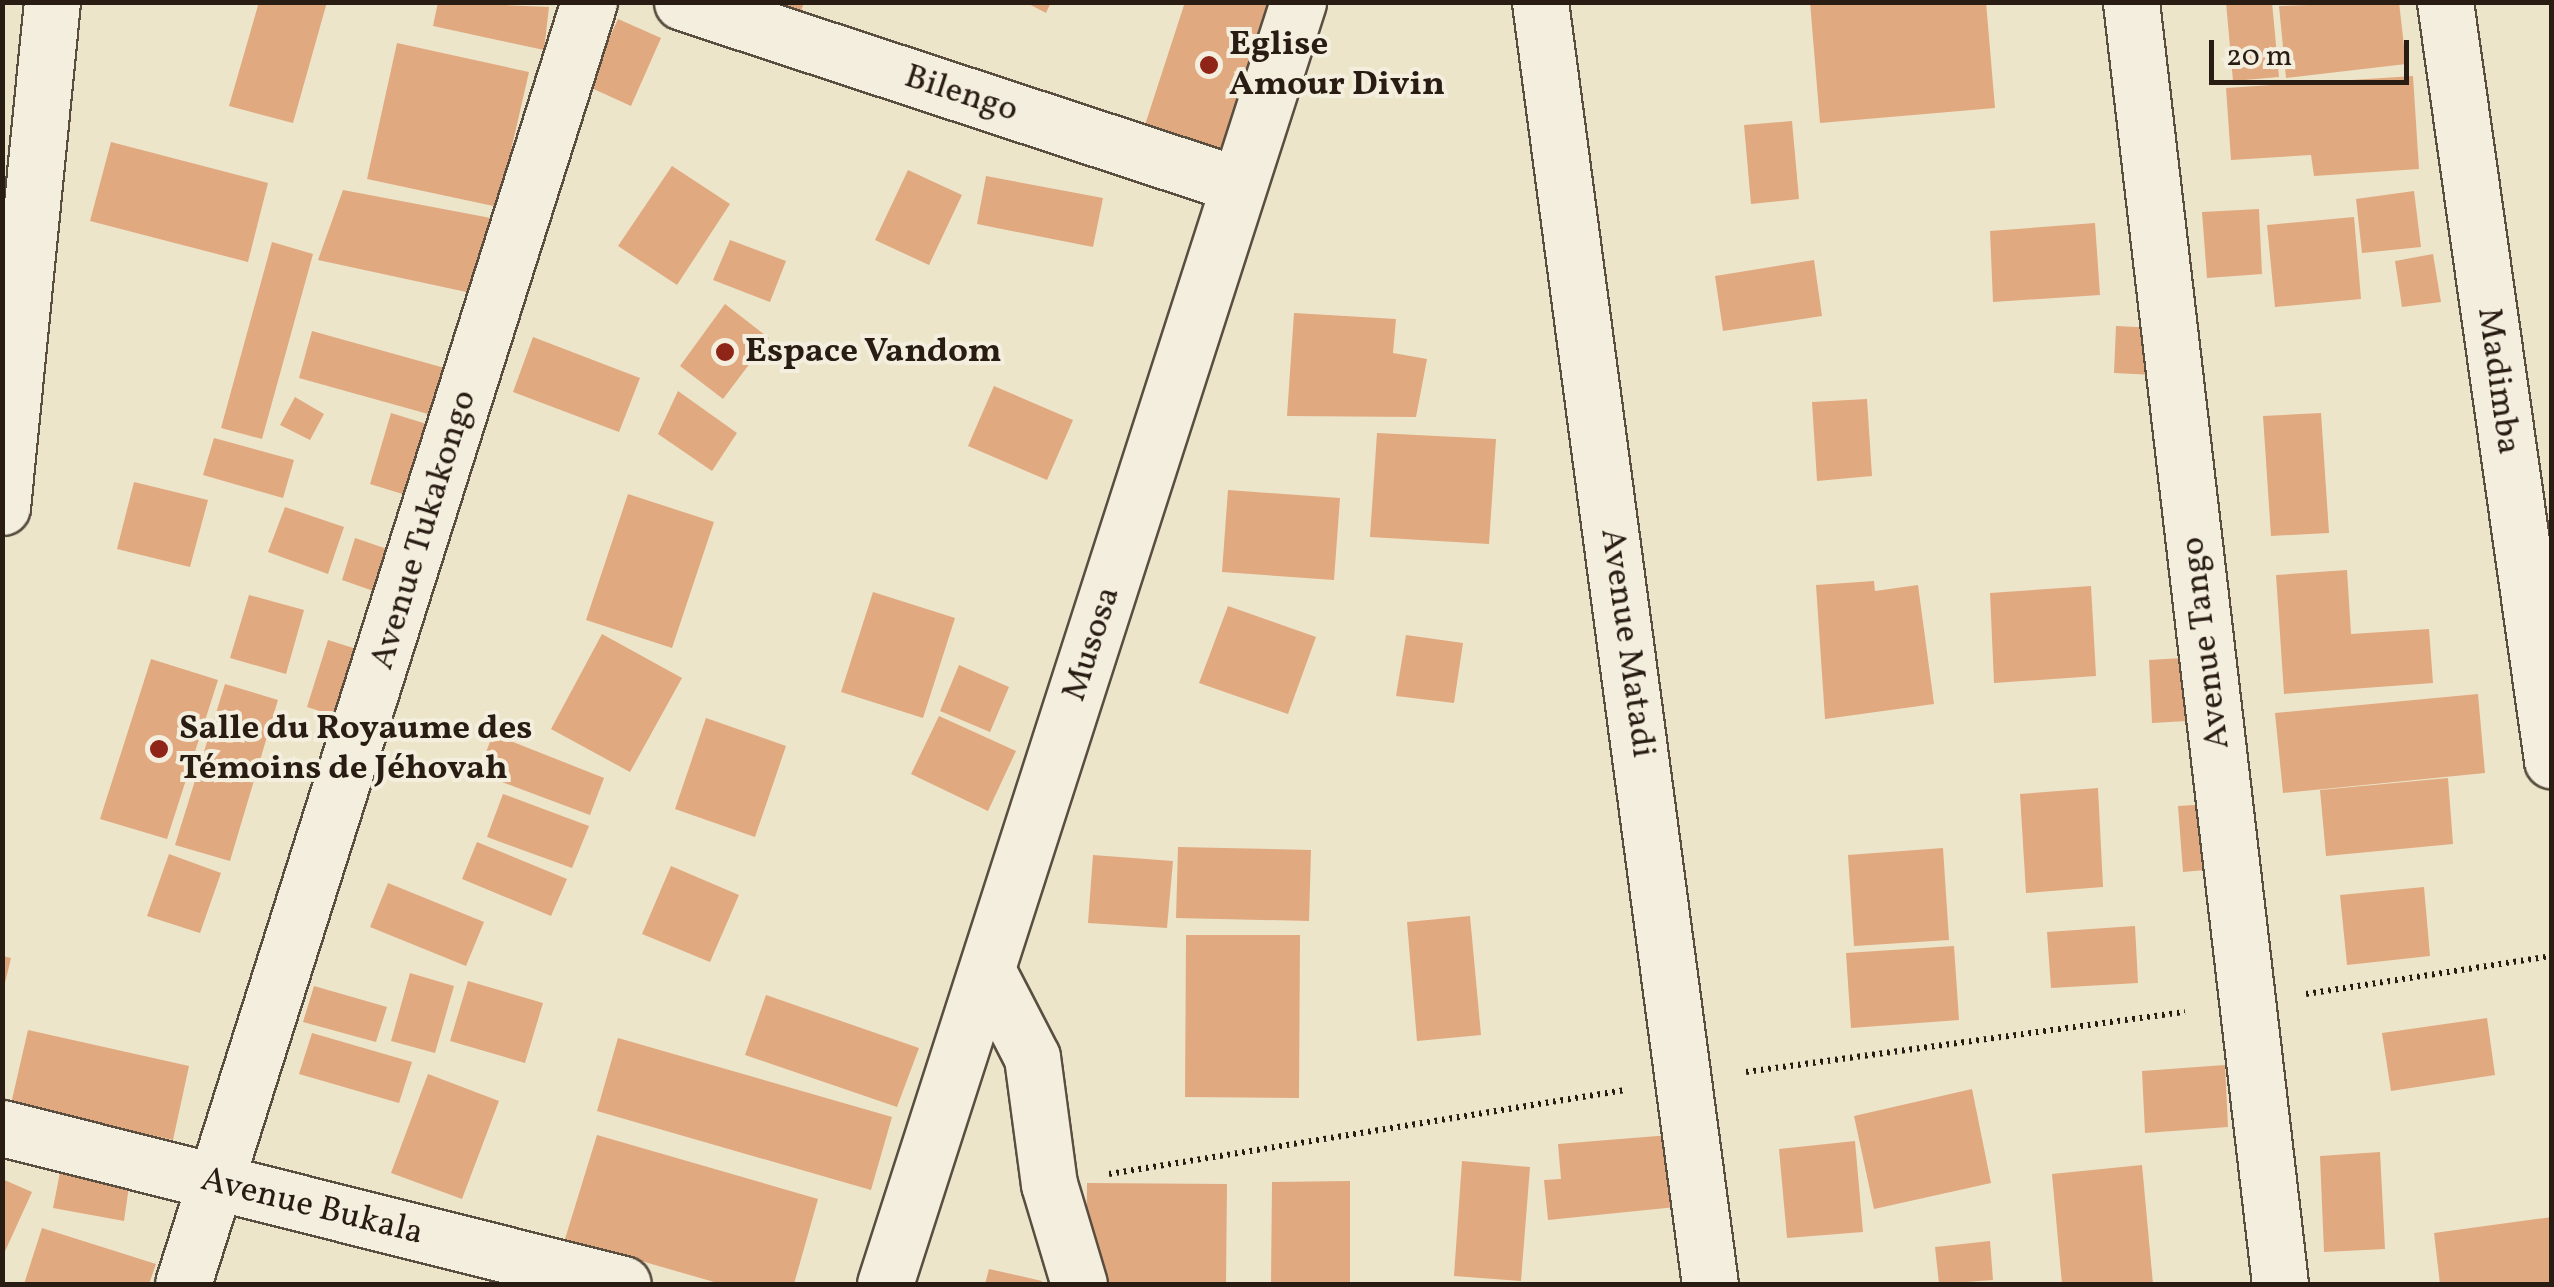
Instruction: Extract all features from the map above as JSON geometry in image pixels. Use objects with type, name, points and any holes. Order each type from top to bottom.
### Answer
[{"type":"street","points":[[2,508],[12,278],[52,2]]},
{"type":"street","name":"Avenue Tukakongo","points":[[182,1284],[218,1184],[590,2]]},
{"type":"street","name":"Bilengo","points":[[682,2],[1240,184]]},
{"type":"street","name":"Musosa","points":[[885,1284],[1298,2]]},
{"type":"street","name":"Avenue Matadi","points":[[1540,2],[1686,1080],[1710,1284]]},
{"type":"street","name":"Avenue Tango","points":[[2130,2],[2280,1284]]},
{"type":"street","name":"Madimba","points":[[2445,2],[2552,760]]},
{"type":"street","points":[[987,970],[1032,1057],[1049,1184],[1079,1284]]},
{"type":"street","name":"Avenue Bukala","points":[[2,1128],[623,1284]]},
{"type":"path","points":[[1049,1184],[1686,1080],[2248,1003],[2552,956]]},
{"type":"building","points":[[259,2],[327,2],[293,123],[229,106]]},
{"type":"building","points":[[438,2],[549,7],[544,50],[433,26]]},
{"type":"building","points":[[743,2],[804,2],[798,21]]},
{"type":"building","points":[[1025,2],[1051,2],[1046,13]]},
{"type":"building","name":"Eglise Amour Divin","points":[[1185,2],[1274,2],[1224,153],[1144,128]]},
{"type":"building","points":[[1810,2],[1986,2],[1995,108],[1820,123]]},
{"type":"building","points":[[2226,2],[2272,2],[2279,77],[2233,81]]},
{"type":"building","points":[[2399,2],[2406,64],[2286,78],[2279,6]]},
{"type":"building","points":[[618,19],[661,38],[631,106],[587,86]]},
{"type":"building","points":[[397,43],[529,72],[498,207],[367,179]]},
{"type":"building","points":[[2413,76],[2419,169],[2314,176],[2311,155],[2231,160],[2226,88]]},
{"type":"building","points":[[1792,121],[1799,199],[1751,204],[1744,125]]},
{"type":"building","points":[[111,142],[268,183],[248,262],[90,221]]},
{"type":"building","points":[[672,166],[730,204],[677,285],[618,246]]},
{"type":"building","points":[[908,170],[962,195],[929,265],[875,240]]},
{"type":"building","points":[[986,176],[1103,198],[1093,247],[977,224]]},
{"type":"building","points":[[343,190],[496,219],[471,293],[318,260]]},
{"type":"building","points":[[2414,191],[2421,247],[2362,253],[2356,199]]},
{"type":"building","points":[[2259,209],[2262,274],[2207,278],[2202,212]]},
{"type":"building","points":[[2354,217],[2361,299],[2275,307],[2267,225]]},
{"type":"building","points":[[2095,223],[2100,295],[1993,302],[1990,231]]},
{"type":"building","points":[[730,240],[786,261],[770,302],[713,280]]},
{"type":"building","points":[[272,242],[313,254],[262,439],[221,428]]},
{"type":"building","points":[[2433,254],[2441,302],[2402,307],[2395,261]]},
{"type":"building","points":[[1814,260],[1822,316],[1723,331],[1715,276]]},
{"type":"building","name":"Espace Vandom","points":[[725,304],[769,338],[723,399],[680,366]]},
{"type":"building","points":[[1294,313],[1396,319],[1393,353],[1427,359],[1416,417],[1287,416]]},
{"type":"building","points":[[2116,326],[2157,328],[2155,375],[2114,373]]},
{"type":"building","points":[[312,331],[459,372],[446,419],[299,378]]},
{"type":"building","points":[[533,337],[640,378],[619,432],[513,392]]},
{"type":"building","points":[[994,386],[1073,420],[1047,480],[968,446]]},
{"type":"building","points":[[678,391],[737,433],[712,471],[658,434]]},
{"type":"building","points":[[295,397],[324,414],[310,440],[280,425]]},
{"type":"building","points":[[1867,399],[1872,476],[1817,481],[1812,402]]},
{"type":"building","points":[[391,413],[443,429],[422,500],[370,484]]},
{"type":"building","points":[[2321,413],[2329,533],[2271,536],[2263,416]]},
{"type":"building","points":[[1377,433],[1496,439],[1489,544],[1370,537]]},
{"type":"building","points":[[214,438],[294,460],[283,498],[203,475]]},
{"type":"building","points":[[134,482],[208,500],[190,567],[117,549]]},
{"type":"building","points":[[1228,490],[1340,498],[1334,580],[1222,572]]},
{"type":"building","points":[[628,494],[714,522],[672,648],[586,620]]},
{"type":"building","points":[[285,507],[344,527],[328,574],[268,552]]},
{"type":"building","points":[[355,538],[396,552],[382,594],[342,580]]},
{"type":"building","points":[[2347,570],[2351,634],[2429,629],[2433,683],[2284,694],[2276,575]]},
{"type":"building","points":[[1874,581],[1875,591],[1918,585],[1934,704],[1825,719],[1816,585]]},
{"type":"building","points":[[2091,586],[2096,676],[1994,683],[1990,593]]},
{"type":"building","points":[[873,592],[955,618],[923,718],[841,692]]},
{"type":"building","points":[[249,595],[304,610],[286,674],[230,658]]},
{"type":"building","points":[[1228,606],[1316,637],[1288,714],[1199,683]]},
{"type":"building","points":[[602,634],[682,678],[630,772],[551,729]]},
{"type":"building","points":[[1406,635],[1463,643],[1454,703],[1396,696]]},
{"type":"building","points":[[328,640],[366,652],[345,719],[307,707]]},
{"type":"building","points":[[2183,658],[2187,721],[2152,723],[2149,660]]},
{"type":"building","name":"Salle du Royaume des Témoins de Jéhovah","points":[[151,659],[218,680],[167,839],[100,819]]},
{"type":"building","points":[[959,665],[1009,687],[990,732],[940,711]]},
{"type":"building","points":[[225,684],[278,700],[230,861],[175,845]]},
{"type":"building","points":[[2478,694],[2485,773],[2283,793],[2275,713]]},
{"type":"building","points":[[939,716],[1016,751],[988,811],[911,774]]},
{"type":"building","points":[[706,718],[786,746],[755,837],[675,809]]},
{"type":"building","points":[[493,734],[604,778],[590,815],[478,773]]},
{"type":"building","points":[[2448,778],[2453,844],[2326,856],[2320,790]]},
{"type":"building","points":[[2098,788],[2103,887],[2026,893],[2020,794]]},
{"type":"building","points":[[503,794],[589,826],[572,868],[487,837]]},
{"type":"building","points":[[2212,804],[2217,869],[2183,872],[2178,806]]},
{"type":"building","points":[[477,842],[567,879],[551,916],[462,879]]},
{"type":"building","points":[[1178,847],[1311,850],[1309,921],[1176,918]]},
{"type":"building","points":[[1943,848],[1949,940],[1854,946],[1848,855]]},
{"type":"building","points":[[169,854],[221,873],[200,933],[147,916]]},
{"type":"building","points":[[1093,855],[1173,861],[1167,928],[1088,923]]},
{"type":"building","points":[[671,866],[739,895],[710,962],[642,934]]},
{"type":"building","points":[[388,883],[484,922],[466,966],[370,927]]},
{"type":"building","points":[[2424,887],[2430,956],[2347,965],[2340,895]]},
{"type":"building","points":[[1470,916],[1481,1035],[1417,1041],[1407,922]]},
{"type":"building","points":[[2135,926],[2138,983],[2051,988],[2047,932]]},
{"type":"building","points":[[1186,935],[1300,935],[1299,1098],[1185,1097]]},
{"type":"building","points":[[1954,946],[1959,1020],[1851,1028],[1846,953]]},
{"type":"building","points":[[2,956],[11,958],[4,987],[2,986]]},
{"type":"building","points":[[410,973],[454,986],[435,1053],[391,1041]]},
{"type":"building","points":[[468,981],[543,1003],[525,1063],[450,1041]]},
{"type":"building","points":[[314,986],[387,1007],[376,1042],[303,1022]]},
{"type":"building","points":[[766,995],[919,1048],[897,1107],[745,1055]]},
{"type":"building","points":[[2487,1018],[2495,1075],[2391,1091],[2382,1033]]},
{"type":"building","points":[[28,1030],[189,1066],[173,1140],[11,1104]]},
{"type":"building","points":[[312,1033],[412,1062],[399,1103],[299,1074]]},
{"type":"building","points":[[618,1038],[892,1117],[871,1190],[597,1111]]},
{"type":"building","points":[[2225,1065],[2228,1127],[2145,1133],[2142,1071]]},
{"type":"building","points":[[428,1074],[499,1101],[462,1199],[391,1173]]},
{"type":"building","points":[[1972,1089],[1991,1183],[1874,1209],[1854,1116]]},
{"type":"building","points":[[597,1135],[818,1199],[794,1284],[721,1284],[565,1239]]},
{"type":"building","points":[[1670,1135],[1676,1207],[1548,1220],[1544,1180],[1561,1179],[1558,1144]]},
{"type":"building","points":[[1855,1141],[1863,1232],[1787,1238],[1779,1149]]},
{"type":"building","points":[[64,1152],[131,1172],[124,1221],[53,1208]]},
{"type":"building","points":[[2380,1152],[2385,1249],[2324,1252],[2320,1156]]},
{"type":"building","points":[[1462,1161],[1530,1167],[1521,1281],[1454,1276]]},
{"type":"building","points":[[2142,1165],[2153,1284],[2062,1284],[2052,1174]]},
{"type":"building","points":[[2,1179],[32,1192],[2,1258]]},
{"type":"building","points":[[1350,1181],[1350,1284],[1271,1284],[1272,1182]]},
{"type":"building","points":[[1087,1183],[1227,1184],[1226,1284],[1086,1284]]},
{"type":"building","points":[[2552,1217],[2552,1284],[2440,1284],[2434,1233]]},
{"type":"building","points":[[42,1228],[156,1264],[149,1284],[24,1284]]},
{"type":"building","points":[[1990,1241],[1993,1280],[1939,1284],[1935,1247]]},
{"type":"building","points":[[989,1269],[1042,1281],[985,1284]]},
{"type":"place","name":"Eglise Amour Divin","points":[[1209,65]]},
{"type":"place","name":"Espace Vandom","points":[[725,352]]},
{"type":"place","name":"Salle du Royaume des Témoins de Jéhovah","points":[[159,749]]}]
